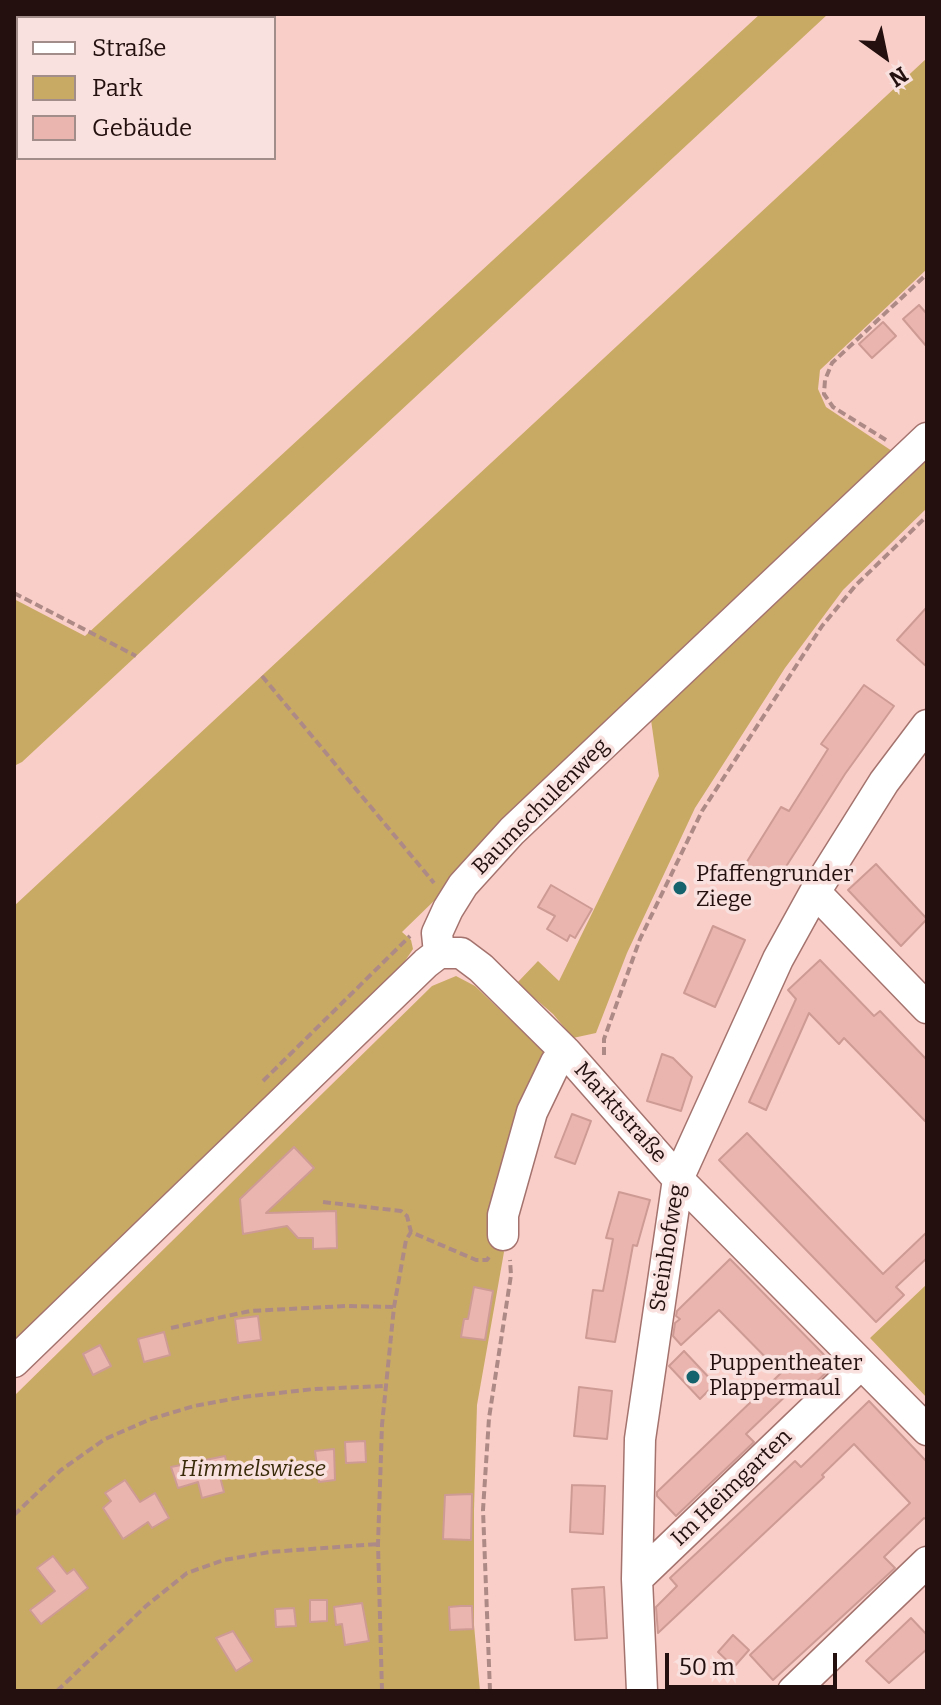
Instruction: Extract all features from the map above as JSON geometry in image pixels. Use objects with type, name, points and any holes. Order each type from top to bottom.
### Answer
[{"type":"street","name":"Baumschulenweg","points":[[439,953],[437,933],[450,906],[463,885],[512,831],[918,446]]},
{"type":"street","name":"Steinhofweg","points":[[642,1691],[637,1579],[640,1439],[678,1179],[778,959],[815,892],[884,782],[927,725]]},
{"type":"street","points":[[815,892],[927,1008]]},
{"type":"street","points":[[14,1362],[439,953]]},
{"type":"street","name":"Marktstraße","points":[[439,953],[461,953],[470,958],[566,1052],[678,1179],[927,1430]]},
{"type":"street","points":[[503,1235],[503,1215],[532,1112],[552,1069],[566,1052]]},
{"type":"street","name":"Im Heimgarten","points":[[637,1579],[861,1364]]},
{"type":"street","points":[[793,1691],[927,1562]]},
{"type":"path","points":[[918,446],[833,407],[824,394],[825,380],[832,363],[927,274]]},
{"type":"path","points":[[604,1039],[640,939],[702,811],[725,772],[822,626],[856,585],[927,516]]},
{"type":"path","points":[[14,593],[136,656]]},
{"type":"path","points":[[254,1090],[407,939],[450,906],[262,676]]},
{"type":"path","points":[[323,1202],[401,1211],[407,1216],[411,1232],[406,1240],[394,1307],[385,1386],[378,1544],[382,1691]]},
{"type":"path","points":[[411,1232],[476,1260],[487,1260],[503,1235]]},
{"type":"path","points":[[490,1691],[483,1510],[489,1418],[511,1275]]},
{"type":"path","points":[[171,1328],[250,1311],[394,1307]]},
{"type":"path","points":[[14,1515],[61,1470],[105,1439],[151,1419],[194,1406],[243,1397],[314,1389],[385,1386]]},
{"type":"path","points":[[57,1691],[146,1606],[187,1573],[224,1560],[270,1552],[378,1544]]},
{"type":"green space","points":[[760,14],[828,14],[22,762],[14,766],[14,599],[85,636]]},
{"type":"green space","points":[[927,58],[927,269],[820,370],[818,389],[826,407],[895,453],[402,932],[411,940],[413,949],[395,976],[14,1349],[14,906]]},
{"type":"green space","points":[[927,458],[927,508],[843,590],[785,668],[695,808],[627,953],[596,1033],[573,1038],[553,1014],[517,983],[538,961],[559,981],[659,776],[651,720]]},
{"type":"green space","name":"Himmelswiese","points":[[456,976],[475,986],[547,1055],[499,1243],[504,1252],[477,1405],[474,1625],[480,1691],[14,1691],[14,1396],[432,986]]},
{"type":"green space","points":[[927,1284],[927,1398],[870,1338]]},
{"type":"building","points":[[919,305],[927,314],[927,347],[903,319]]},
{"type":"building","points":[[883,322],[896,336],[872,358],[859,344]]},
{"type":"building","points":[[927,607],[927,667],[897,640]]},
{"type":"building","points":[[864,685],[894,706],[845,774],[773,887],[743,868],[781,807],[789,811],[828,749],[821,744]]},
{"type":"building","points":[[876,864],[927,919],[901,946],[848,890]]},
{"type":"building","points":[[551,885],[592,909],[575,938],[570,935],[567,941],[547,929],[555,916],[538,907]]},
{"type":"building","points":[[713,926],[745,940],[715,1007],[684,993]]},
{"type":"building","points":[[820,960],[874,1016],[880,1011],[927,1060],[927,1123],[844,1038],[839,1044],[809,1013],[766,1110],[749,1102],[796,999],[788,990]]},
{"type":"building","points":[[662,1054],[673,1058],[692,1077],[681,1111],[647,1101]]},
{"type":"building","points":[[572,1114],[591,1121],[575,1164],[555,1157]]},
{"type":"building","points":[[747,1133],[883,1274],[927,1232],[927,1258],[896,1287],[904,1295],[876,1322],[719,1160]]},
{"type":"building","points":[[294,1147],[314,1168],[266,1213],[336,1211],[337,1248],[313,1249],[313,1238],[298,1238],[287,1226],[243,1234],[240,1199]]},
{"type":"building","points":[[619,1192],[650,1200],[637,1246],[633,1245],[615,1342],[586,1338],[593,1290],[603,1291],[613,1239],[606,1238]]},
{"type":"building","points":[[730,1259],[834,1365],[803,1395],[795,1387],[746,1434],[754,1442],[676,1516],[657,1496],[657,1492],[781,1373],[719,1310],[681,1345],[673,1336],[675,1323],[680,1319],[676,1316],[677,1311]]},
{"type":"building","points":[[474,1287],[493,1291],[485,1340],[461,1337]]},
{"type":"building","points":[[258,1316],[261,1340],[238,1343],[235,1319]]},
{"type":"building","points":[[164,1332],[170,1355],[144,1362],[138,1339]]},
{"type":"building","points":[[100,1345],[111,1366],[93,1375],[83,1354]]},
{"type":"building","name":"Puppentheater Plappermaul","points":[[684,1351],[715,1384],[700,1399],[669,1366]]},
{"type":"building","points":[[579,1387],[612,1391],[607,1439],[574,1436]]},
{"type":"building","points":[[869,1401],[927,1462],[927,1520],[924,1518],[884,1557],[895,1568],[773,1680],[750,1655],[910,1503],[854,1444],[822,1475],[824,1477],[658,1633],[656,1607],[677,1586],[670,1578],[795,1461],[801,1467]]},
{"type":"building","points":[[365,1441],[366,1462],[346,1463],[345,1442]]},
{"type":"building","points":[[334,1449],[335,1480],[319,1482],[315,1451]]},
{"type":"building","points":[[225,1456],[229,1475],[220,1477],[224,1492],[202,1498],[198,1482],[178,1488],[171,1467]]},
{"type":"building","points":[[125,1480],[140,1502],[155,1493],[169,1518],[152,1528],[148,1522],[123,1539],[103,1508],[111,1501],[105,1493]]},
{"type":"building","points":[[572,1485],[605,1486],[603,1534],[570,1532]]},
{"type":"building","points":[[472,1494],[471,1540],[443,1539],[445,1495]]},
{"type":"building","points":[[53,1556],[67,1574],[74,1569],[88,1588],[41,1624],[30,1610],[55,1591],[37,1568]]},
{"type":"building","points":[[604,1587],[607,1638],[575,1640],[572,1589]]},
{"type":"building","points":[[310,1600],[327,1600],[327,1621],[310,1622]]},
{"type":"building","points":[[362,1603],[369,1641],[345,1645],[342,1624],[336,1625],[334,1607]]},
{"type":"building","points":[[472,1606],[473,1629],[450,1630],[449,1607]]},
{"type":"building","points":[[294,1608],[296,1626],[276,1627],[275,1609]]},
{"type":"building","points":[[911,1618],[927,1635],[927,1649],[889,1683],[866,1661]]},
{"type":"building","points":[[233,1631],[252,1661],[236,1671],[216,1638]]},
{"type":"building","points":[[733,1635],[749,1650],[734,1667],[718,1652]]},
{"type":"place","name":"Pfaffengrunder Ziege","points":[[680,888]]},
{"type":"place","name":"Puppentheater Plappermaul","points":[[693,1377]]}]
